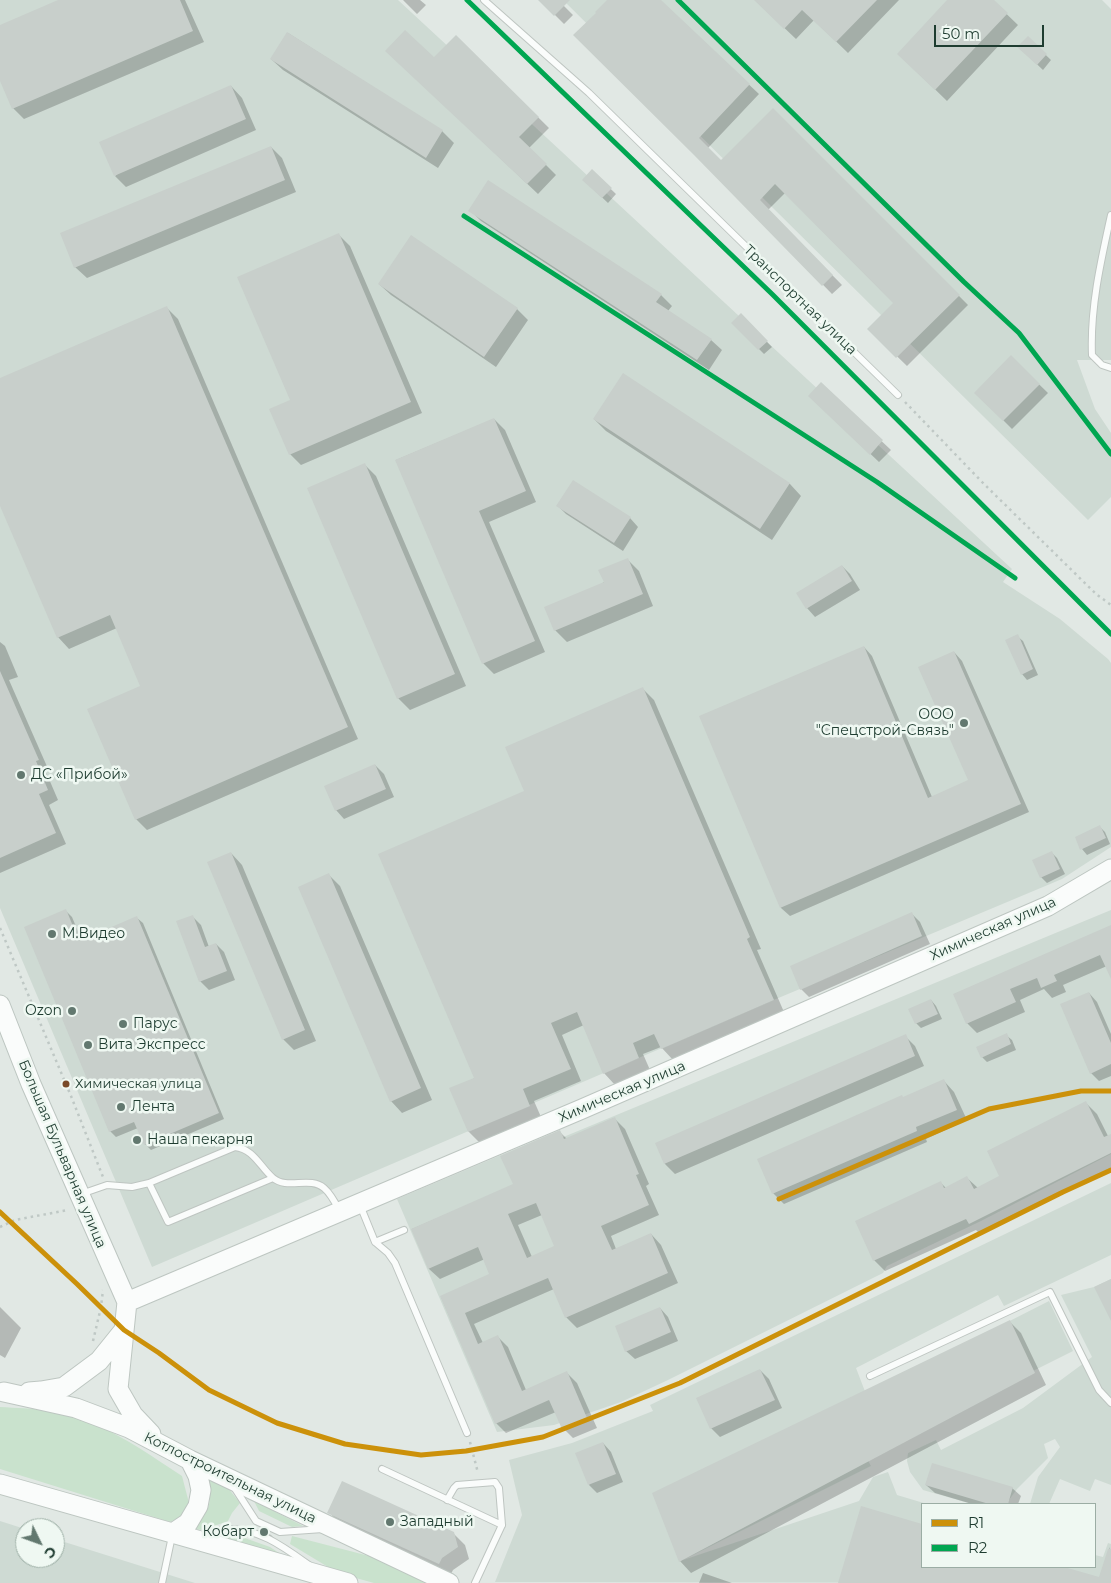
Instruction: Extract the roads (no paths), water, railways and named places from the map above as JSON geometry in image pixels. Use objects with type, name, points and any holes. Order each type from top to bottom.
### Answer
[{"type":"main road","name":"Химическая улица","points":[[127,1302],[582,1109],[1048,906],[1111,869]]},
{"type":"main road","name":"Большая Бульварная улица","points":[[0,1005],[75,1202],[127,1302]]},
{"type":"main road","points":[[127,1302],[118,1389],[133,1415],[162,1445]]},
{"type":"main road","points":[[2,1392],[41,1391],[64,1387],[99,1360],[124,1330]]},
{"type":"main road","name":"Котлостроительная улица","points":[[2,1392],[76,1408],[129,1428],[229,1479],[449,1583]]},
{"type":"main road","points":[[173,1533],[188,1523],[198,1506],[200,1490],[198,1476],[190,1460]]},
{"type":"main road","points":[[0,1484],[348,1583]]},
{"type":"lane","name":"Транспортная улица","points":[[484,0],[589,93],[898,395]]},
{"type":"lane","points":[[1111,215],[1096,290],[1091,334],[1092,355],[1102,365],[1111,368]]},
{"type":"lane","points":[[75,1202],[107,1185],[132,1187],[149,1183],[235,1147],[243,1148],[250,1153],[273,1178],[280,1182],[317,1184],[323,1187],[332,1197],[340,1212]]},
{"type":"lane","points":[[149,1183],[168,1222],[273,1178]]},
{"type":"lane","points":[[359,1204],[375,1242],[388,1253],[395,1263],[467,1433]]},
{"type":"lane","points":[[375,1242],[404,1230]]},
{"type":"lane","points":[[870,1376],[1050,1292],[1099,1390],[1111,1403]]},
{"type":"lane","points":[[382,1469],[502,1525]]},
{"type":"lane","points":[[229,1479],[256,1521],[280,1532],[334,1528]]},
{"type":"lane","points":[[448,1500],[457,1485],[491,1481],[498,1485],[502,1525],[475,1583]]},
{"type":"lane","points":[[162,1583],[173,1533]]},
{"type":"place","name":"ООО \"Спецстрой-Связь\"","points":[[964,723]]},
{"type":"place","name":"ДC «Прибой»","points":[[21,775]]},
{"type":"place","name":"М.Видео","points":[[52,934]]},
{"type":"place","name":"Ozon","points":[[72,1011]]},
{"type":"place","name":"Парус","points":[[123,1024]]},
{"type":"place","name":"Вита Экспресс","points":[[88,1045]]},
{"type":"place","name":"Химическая улица","points":[[66,1084]]},
{"type":"place","name":"Лента","points":[[121,1107]]},
{"type":"place","name":"Наша пекарня","points":[[137,1140]]},
{"type":"place","name":"Западный","points":[[390,1522]]},
{"type":"place","name":"Кобарт","points":[[264,1532]]}]
